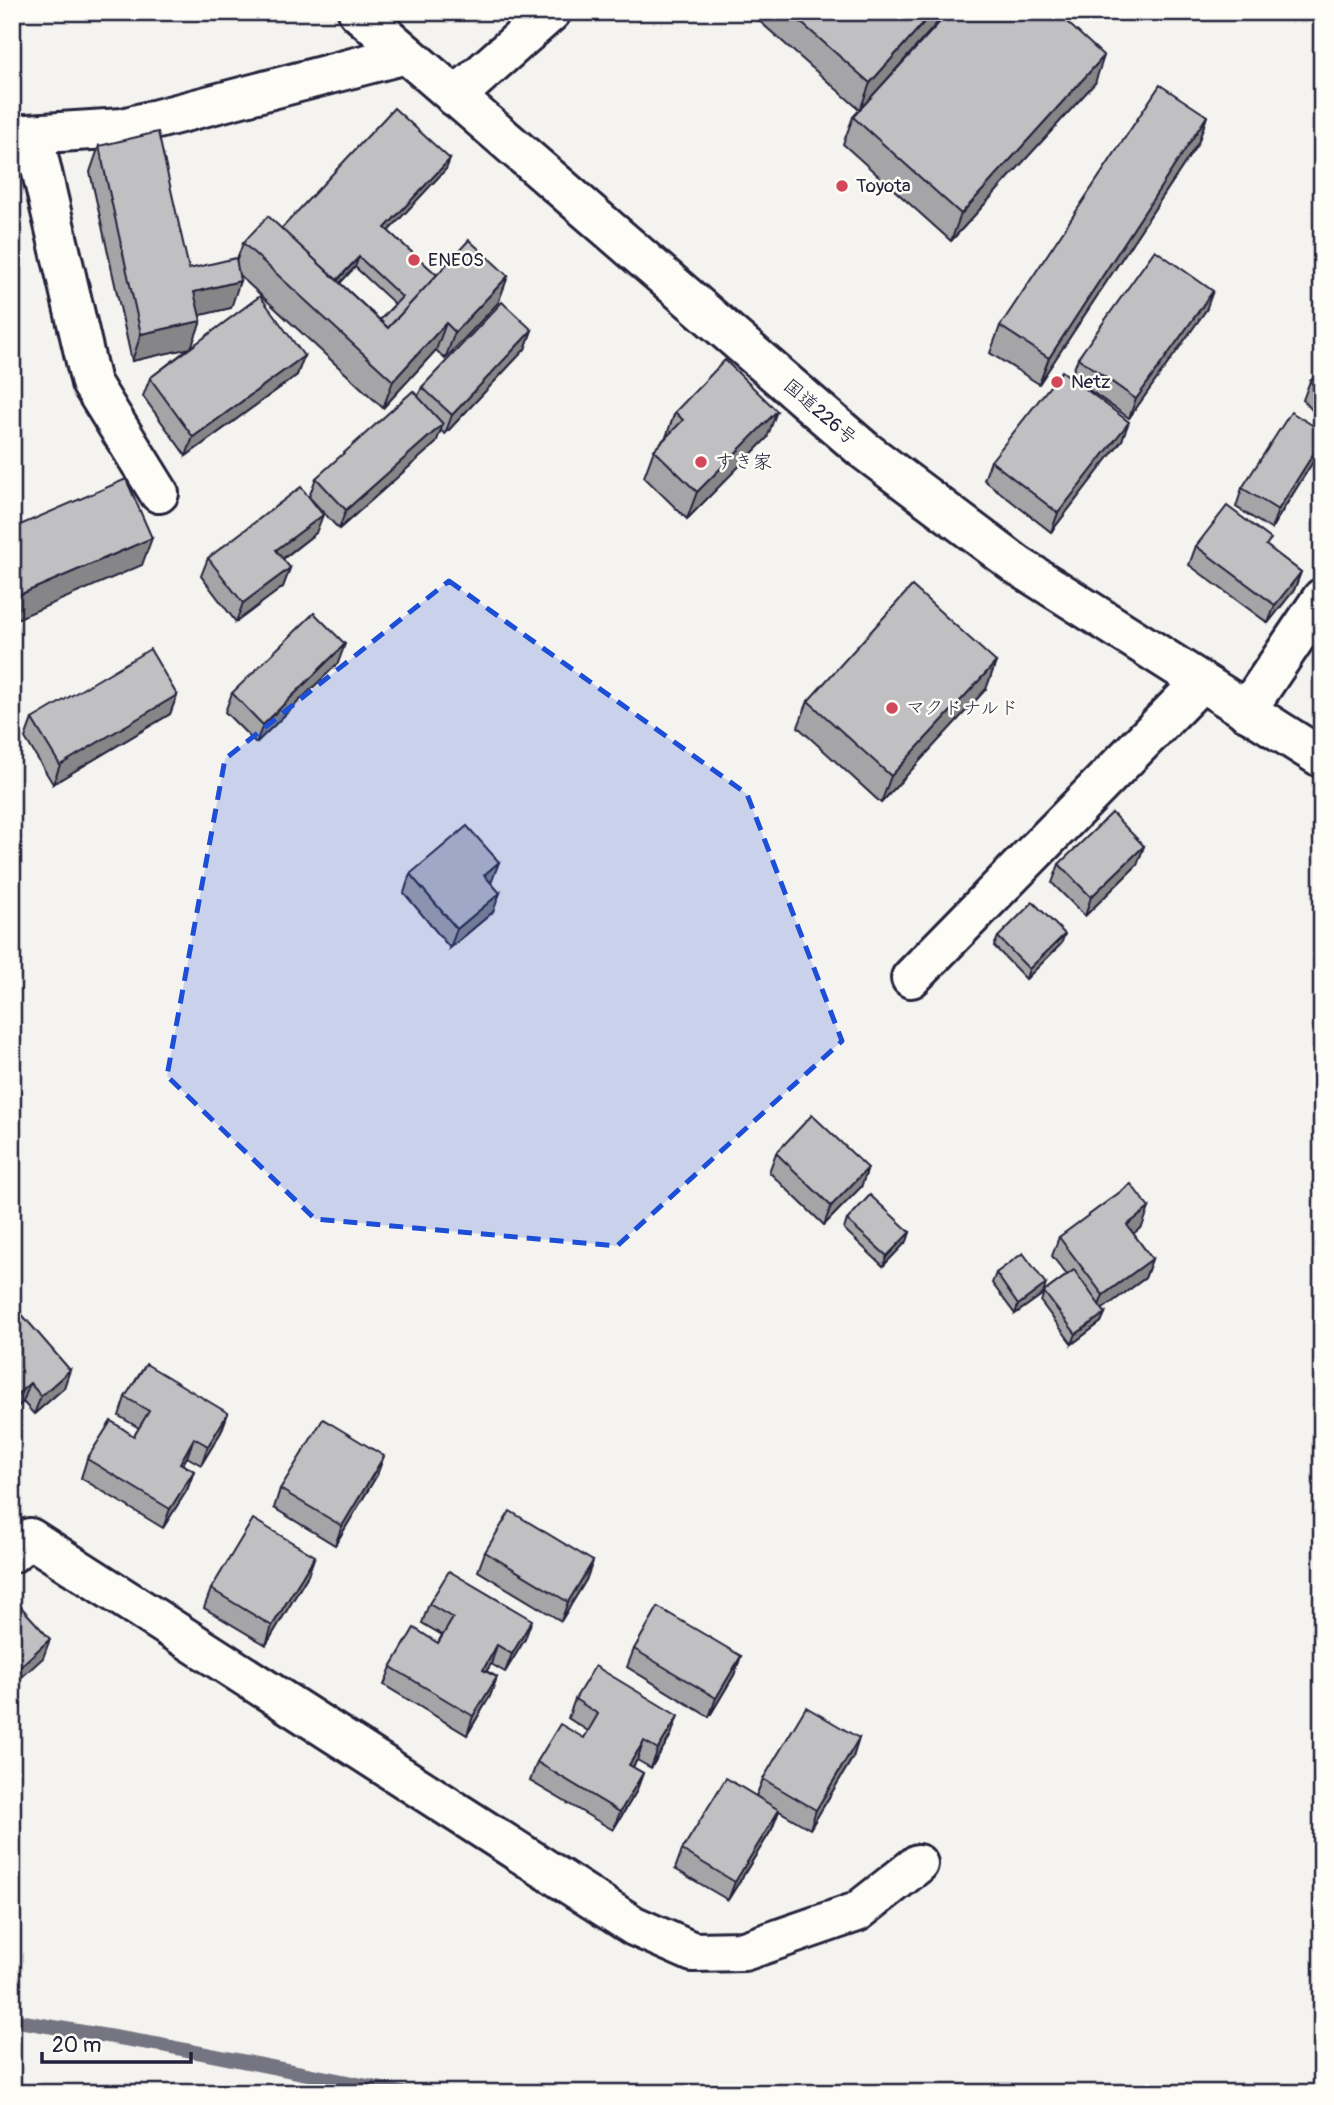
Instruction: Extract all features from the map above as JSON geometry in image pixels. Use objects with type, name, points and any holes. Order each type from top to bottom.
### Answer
[{"type":"main road","name":"国道226号","points":[[358,12],[864,450],[1017,565],[1322,758]]},
{"type":"main road","points":[[454,97],[551,12]]},
{"type":"main road","points":[[159,493],[91,383],[23,135],[123,128],[406,54]]},
{"type":"main road","points":[[1246,711],[1322,598]]},
{"type":"main road","points":[[911,978],[1202,682]]},
{"type":"main road","points":[[12,1553],[30,1538],[634,1926],[693,1952],[744,1951],[857,1912],[918,1864]]},
{"type":"highlighted area","points":[[449,581],[747,794],[842,1041],[617,1246],[315,1219],[167,1076],[225,759]]},
{"type":"building","points":[[789,12],[933,12],[870,83]]},
{"type":"building","points":[[949,12],[1056,12],[1104,56],[961,214],[853,117]]},
{"type":"building","points":[[1160,85],[1207,116],[1049,358],[1000,326]]},
{"type":"building","points":[[394,108],[450,159],[385,228],[437,275],[388,328],[380,320],[402,297],[359,257],[337,280],[281,229]]},
{"type":"building","points":[[158,132],[189,269],[236,258],[240,281],[194,292],[201,321],[141,334],[99,146]]},
{"type":"building","points":[[268,216],[388,328],[469,240],[508,276],[455,332],[446,323],[393,381],[243,243]]},
{"type":"building","points":[[1155,250],[1213,291],[1136,399],[1078,358]]},
{"type":"building","points":[[260,296],[304,356],[193,437],[150,378]]},
{"type":"building","points":[[502,302],[532,330],[452,415],[422,387]]},
{"type":"building","name":"すき家","points":[[725,360],[777,411],[697,492],[654,450],[683,420],[675,412]]},
{"type":"building","points":[[1062,371],[1129,422],[1058,513],[991,461]]},
{"type":"building","points":[[1322,371],[1322,395],[1310,381]]},
{"type":"building","points":[[413,391],[443,424],[346,510],[316,478]]},
{"type":"building","points":[[1291,412],[1322,431],[1322,440],[1278,510],[1242,488]]},
{"type":"building","points":[[126,479],[152,538],[12,598],[12,512],[18,526]]},
{"type":"building","points":[[301,487],[323,515],[276,550],[290,568],[243,603],[208,558]]},
{"type":"building","points":[[1227,506],[1271,539],[1266,545],[1301,572],[1275,605],[1196,546]]},
{"type":"building","name":"マクドナルド","points":[[912,586],[996,662],[891,776],[808,701]]},
{"type":"building","points":[[314,613],[345,644],[263,725],[232,693]]},
{"type":"building","points":[[150,649],[177,695],[60,765],[32,719]]},
{"type":"building","points":[[1112,813],[1144,846],[1091,897],[1059,864]]},
{"type":"building","points":[[467,826],[499,862],[484,875],[500,893],[457,929],[410,874]]},
{"type":"building","points":[[1033,902],[1065,934],[1029,969],[998,937]]},
{"type":"building","points":[[812,1115],[868,1168],[831,1206],[776,1153]]},
{"type":"building","points":[[1131,1184],[1149,1208],[1127,1225],[1152,1259],[1103,1295],[1059,1237]]},
{"type":"building","points":[[870,1195],[910,1232],[887,1256],[847,1220]]},
{"type":"building","points":[[1023,1253],[1046,1284],[1018,1305],[996,1273]]},
{"type":"building","points":[[1074,1270],[1105,1313],[1076,1334],[1044,1292]]},
{"type":"building","points":[[12,1303],[70,1370],[41,1396],[30,1383],[12,1399]]},
{"type":"building","points":[[146,1364],[228,1413],[208,1446],[194,1438],[180,1463],[194,1471],[170,1509],[87,1459],[111,1421],[134,1436],[149,1411],[125,1397]]},
{"type":"building","points":[[12,1406],[19,1414],[12,1420]]},
{"type":"building","points":[[323,1419],[384,1456],[342,1526],[280,1489]]},
{"type":"building","points":[[510,1511],[593,1561],[568,1602],[485,1552]]},
{"type":"building","points":[[253,1519],[315,1556],[272,1626],[211,1589]]},
{"type":"building","points":[[449,1571],[532,1620],[512,1654],[497,1645],[483,1670],[497,1677],[473,1716],[391,1667],[414,1628],[438,1643],[453,1618],[429,1604]]},
{"type":"building","points":[[12,1597],[50,1639],[12,1674]]},
{"type":"building","points":[[658,1607],[741,1656],[716,1698],[634,1649]]},
{"type":"building","points":[[595,1666],[678,1716],[658,1749],[644,1741],[629,1765],[643,1773],[620,1812],[537,1762],[560,1724],[584,1738],[598,1714],[575,1699]]},
{"type":"building","points":[[806,1707],[859,1738],[816,1810],[763,1779]]},
{"type":"building","points":[[726,1778],[779,1810],[735,1882],[682,1850]]},
{"type":"waterway","points":[[12,2020],[161,2045],[403,2093]]},
{"type":"place","name":"Toyota","points":[[842,186]]},
{"type":"place","name":"ENEOS","points":[[414,260]]},
{"type":"place","name":"Netz","points":[[1057,382]]},
{"type":"place","name":"すき家","points":[[701,462]]},
{"type":"place","name":"マクドナルド","points":[[892,708]]}]
